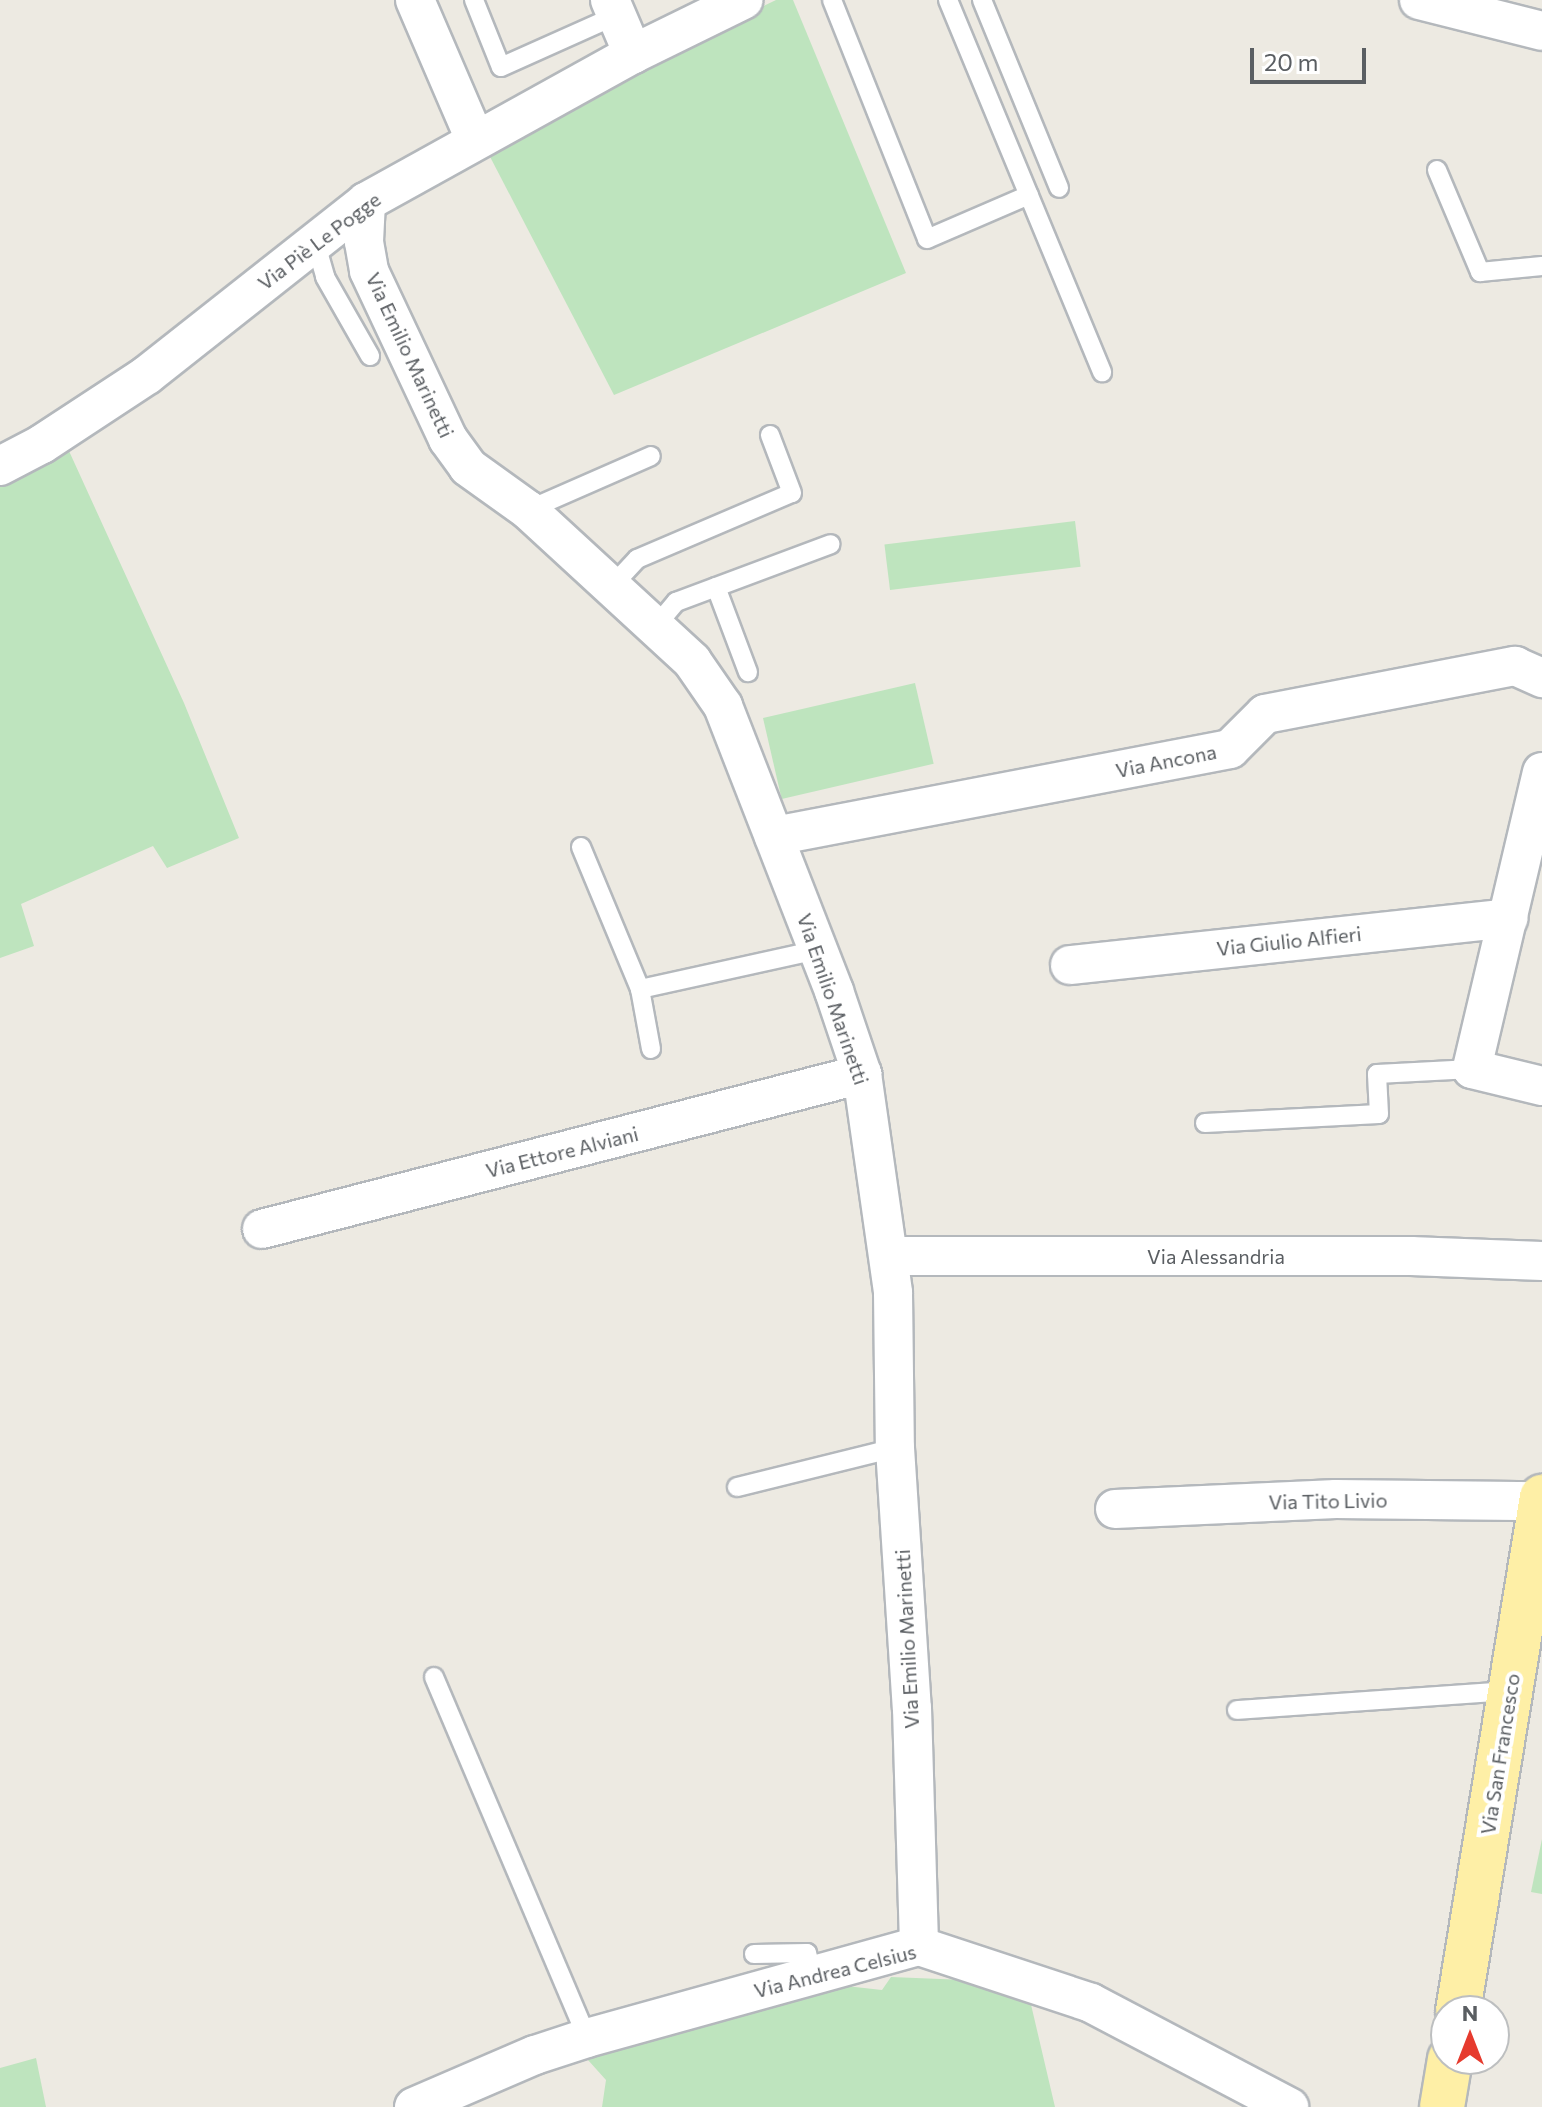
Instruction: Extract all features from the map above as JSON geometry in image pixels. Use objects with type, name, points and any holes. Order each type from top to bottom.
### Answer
[{"type":"main road","name":"Via San Francesco","points":[[1461,1995],[1542,1499]]},
{"type":"main road","points":[[1442,2107],[1447,2075]]},
{"type":"street","points":[[415,0],[475,139]]},
{"type":"street","name":"Via Piè Le Pogge","points":[[0,466],[42,444],[147,375],[366,202],[633,54],[743,0]]},
{"type":"street","points":[[1419,0],[1542,31]]},
{"type":"street","points":[[613,8],[633,54]]},
{"type":"street","name":"Via Emilio Marinetti","points":[[366,202],[364,242],[369,271],[448,439],[468,467],[528,510],[692,661],[723,706],[818,950],[862,1074],[890,1256],[895,1448],[912,1708],[919,1946]]},
{"type":"street","name":"Via Ancona","points":[[774,836],[1230,749],[1265,714],[1515,666],[1542,678]]},
{"type":"street","points":[[1542,772],[1472,1069],[1542,1086]]},
{"type":"street","name":"Via Giulio Alfieri","points":[[1070,965],[1508,918]]},
{"type":"street","name":"Via Ettore Alviani","points":[[262,1229],[862,1074]]},
{"type":"street","name":"Via Alessandria","points":[[890,1256],[1411,1256],[1542,1261]]},
{"type":"street","name":"Via Tito Livio","points":[[1115,1509],[1336,1499],[1542,1499]]},
{"type":"street","name":"Via Andrea Celsius","points":[[414,2107],[535,2055],[587,2038],[919,1946],[1091,2003],[1289,2107]]},
{"type":"lane","points":[[474,0],[501,67],[613,8]]},
{"type":"lane","points":[[832,0],[927,239],[1029,195]]},
{"type":"lane","points":[[948,0],[1102,372]]},
{"type":"lane","points":[[982,0],[1059,188]]},
{"type":"lane","points":[[1437,170],[1480,272],[1542,266]]},
{"type":"lane","points":[[315,241],[325,277],[370,356]]},
{"type":"lane","points":[[612,586],[637,559],[792,493],[770,435]]},
{"type":"lane","points":[[528,510],[651,456]]},
{"type":"lane","points":[[655,627],[676,602],[831,544]]},
{"type":"lane","points":[[716,587],[748,672]]},
{"type":"lane","points":[[581,847],[640,989],[651,1049]]},
{"type":"lane","points":[[640,989],[818,950]]},
{"type":"lane","points":[[1205,1123],[1379,1114],[1377,1074],[1472,1069]]},
{"type":"lane","points":[[737,1487],[895,1448]]},
{"type":"lane","points":[[434,1677],[587,2038]]},
{"type":"lane","points":[[1237,1710],[1510,1691]]},
{"type":"lane","points":[[754,1954],[807,1953],[813,1975]]},
{"type":"green space","points":[[776,0],[793,0],[906,273],[614,395],[486,149],[617,76]]},
{"type":"green space","points":[[69,451],[184,703],[239,838],[167,868],[153,846],[21,904],[34,946],[0,958],[0,485]]},
{"type":"green space","points":[[1075,521],[1081,567],[890,590],[884,544]]},
{"type":"green space","points":[[915,683],[934,764],[782,799],[763,718]]},
{"type":"green space","points":[[1542,1839],[1542,1894],[1531,1892]]},
{"type":"green space","points":[[891,1977],[990,1981],[1029,1996],[1055,2107],[602,2107],[606,2080],[579,2050],[828,1984],[882,1990]]},
{"type":"green space","points":[[36,2058],[46,2107],[0,2107],[0,2068]]}]
